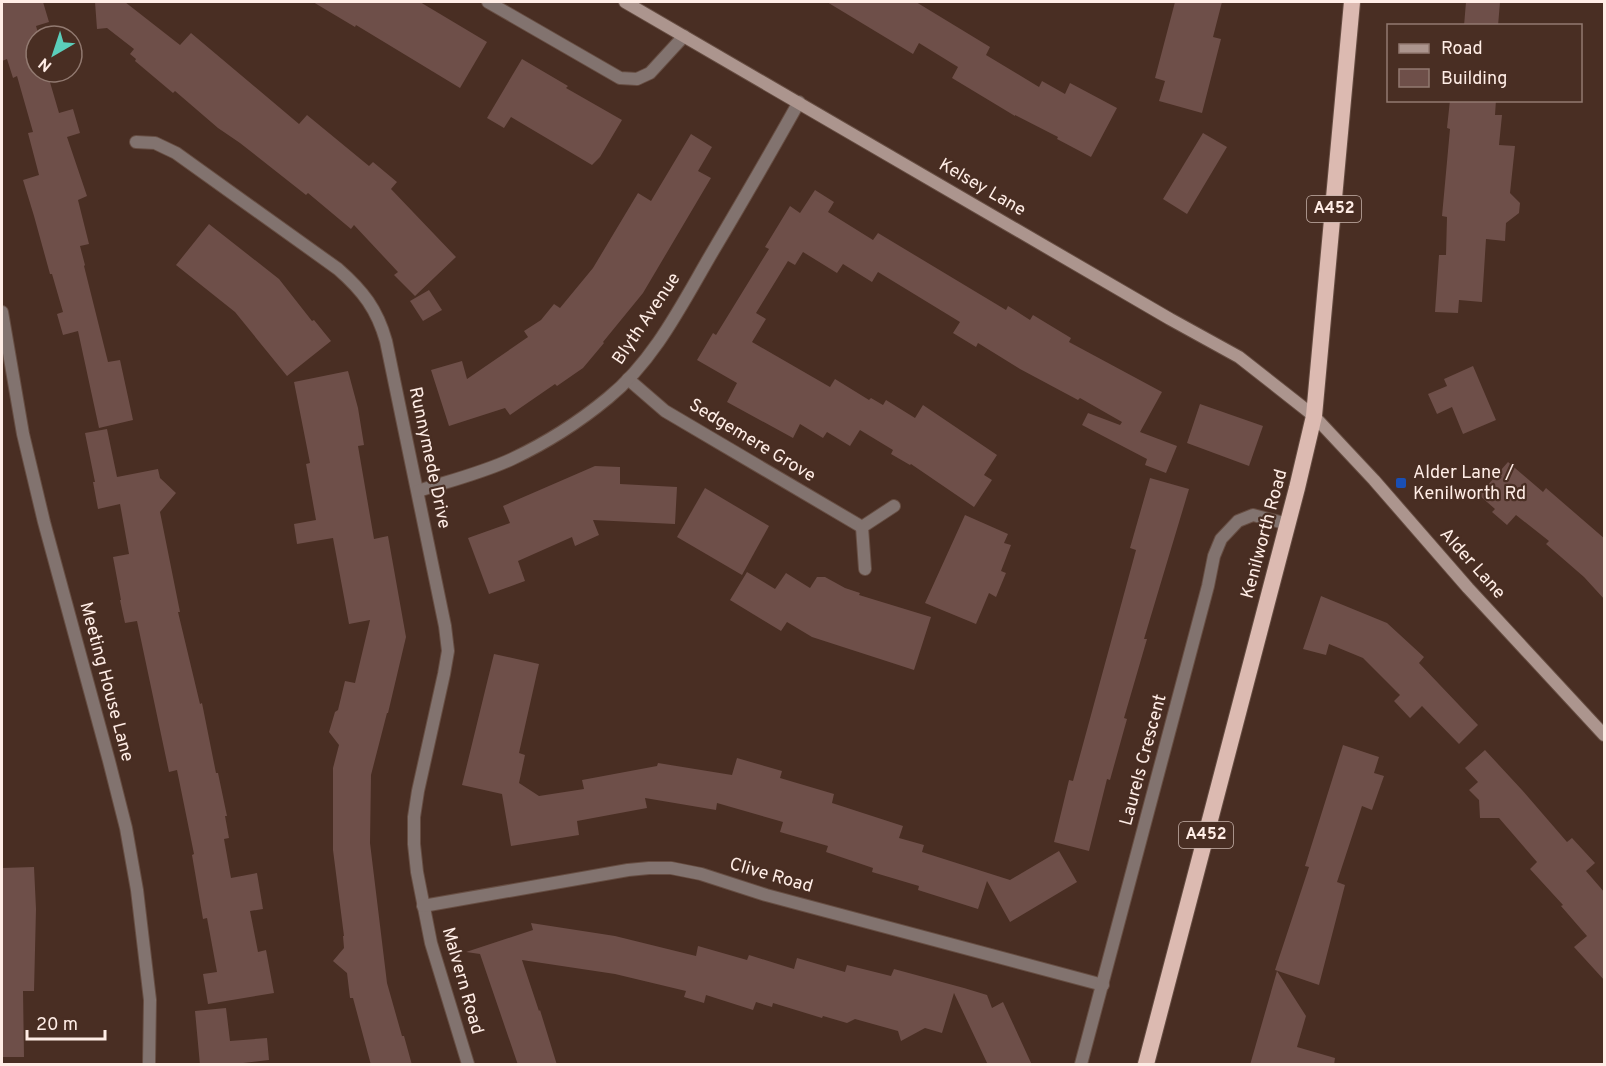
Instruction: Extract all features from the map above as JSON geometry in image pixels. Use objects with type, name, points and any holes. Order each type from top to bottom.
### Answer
[{"type":"highway","name":"Kenilworth Road","points":[[1146,1065],[1288,524],[1314,416],[1352,2]]},
{"type":"main road","name":"Kelsey Lane","points":[[625,2],[1239,357],[1314,416]]},
{"type":"main road","name":"Alder Lane","points":[[1314,416],[1374,480],[1468,588],[1605,735]]},
{"type":"street","points":[[488,2],[620,78],[637,79],[650,73],[684,36]]},
{"type":"street","name":"Blyth Avenue","points":[[418,491],[472,474],[533,449],[609,398],[628,379],[671,323],[799,102]]},
{"type":"street","name":"Runnymede Drive","points":[[136,142],[154,143],[176,153],[338,269],[367,299],[381,325],[418,491],[448,651],[414,817],[414,844],[423,906]]},
{"type":"street","name":"Meeting House Lane","points":[[2,312],[23,434],[44,522],[110,761],[126,828],[137,890],[150,1000],[149,1065]]},
{"type":"street","name":"Sedgemere Grove","points":[[628,379],[665,411],[862,527]]},
{"type":"street","points":[[865,569],[862,527],[894,506]]},
{"type":"street","name":"Laurels Crescent","points":[[1082,1065],[1214,556],[1221,539],[1238,520],[1253,515],[1288,524]]},
{"type":"street","name":"Clive Road","points":[[423,906],[628,870],[671,868],[1103,985]]},
{"type":"street","name":"Malvern Road","points":[[423,906],[437,964],[468,1065]]},
{"type":"building","points":[[2,2],[43,2],[49,22],[24,24],[24,84],[51,84],[59,113],[73,109],[80,133],[67,137],[87,196],[78,200],[89,244],[80,246],[108,362],[120,360],[133,420],[99,428],[78,331],[63,335],[57,314],[63,312],[23,180],[39,175],[28,133],[33,132],[17,76],[13,78],[7,59],[2,61]]},
{"type":"building","points":[[95,2],[125,2],[180,45],[191,33],[299,124],[307,115],[369,166],[373,162],[397,182],[391,189],[456,257],[415,296],[394,275],[398,272],[354,225],[351,229],[308,193],[306,195],[218,128],[175,91],[173,93],[135,61],[136,59],[130,54],[134,49],[107,28],[97,29]]},
{"type":"building","points":[[313,2],[420,2],[487,42],[460,88],[356,25],[355,27]]},
{"type":"building","points":[[827,2],[916,2],[990,47],[986,55],[1039,87],[1042,81],[1065,94],[1070,83],[1117,108],[1091,157],[1057,139],[1058,137],[1015,116],[952,78],[958,67],[919,43],[913,54]]},
{"type":"building","points":[[1175,2],[1222,2],[1213,37],[1221,39],[1202,113],[1159,101],[1165,81],[1155,78]]},
{"type":"building","points":[[1466,2],[1500,2],[1498,24],[1464,24]]},
{"type":"building","points":[[522,59],[568,86],[566,88],[622,120],[600,157],[592,165],[511,117],[504,128],[487,118]]},
{"type":"building","points":[[1450,102],[1496,102],[1495,115],[1502,115],[1499,145],[1515,146],[1510,193],[1520,203],[1519,213],[1506,223],[1505,241],[1486,239],[1482,302],[1459,300],[1458,313],[1435,312],[1439,255],[1446,255],[1447,217],[1442,216],[1450,129],[1447,128]]},
{"type":"building","points":[[1203,133],[1227,147],[1187,214],[1163,199]]},
{"type":"building","points":[[691,134],[712,147],[698,171],[711,178],[643,293],[604,343],[583,368],[510,415],[505,408],[449,426],[431,370],[462,361],[467,379],[528,337],[524,331],[541,320],[554,304],[560,308],[593,268],[638,193],[651,201]]},
{"type":"building","points":[[815,190],[834,202],[828,212],[873,240],[878,233],[1006,310],[1008,306],[1030,320],[1033,315],[1071,338],[1069,342],[1162,392],[1140,432],[1177,446],[1166,473],[1145,465],[1147,459],[1082,425],[1088,413],[1120,425],[1122,422],[1080,398],[1078,400],[1020,369],[978,343],[976,347],[953,333],[960,322],[878,272],[872,282],[843,264],[837,273],[803,252],[795,265],[788,261],[756,313],[766,319],[752,342],[830,387],[835,379],[869,400],[871,398],[883,405],[886,400],[915,418],[923,405],[997,455],[984,475],[992,480],[974,507],[911,464],[891,454],[893,450],[860,430],[850,446],[827,432],[823,438],[800,424],[793,438],[727,402],[737,383],[697,360],[713,333],[716,335],[769,249],[765,247],[790,206],[800,213]]},
{"type":"building","points":[[209,224],[279,279],[331,341],[287,376],[235,312],[176,265]]},
{"type":"building","points":[[429,290],[442,310],[423,321],[410,301]]},
{"type":"building","points":[[1473,366],[1496,420],[1463,434],[1452,407],[1437,414],[1428,394],[1447,386],[1444,379]]},
{"type":"building","points":[[348,371],[358,408],[364,445],[358,446],[374,539],[388,536],[406,637],[371,775],[370,843],[387,983],[412,1065],[371,1065],[353,998],[350,998],[347,973],[333,961],[344,948],[344,936],[333,850],[333,768],[339,745],[329,732],[335,712],[338,710],[345,681],[355,683],[370,620],[349,624],[333,538],[297,544],[294,524],[316,520],[306,464],[310,463],[294,382]]},
{"type":"building","points":[[1200,404],[1263,426],[1249,466],[1187,443]]},
{"type":"building","points":[[107,429],[117,477],[158,469],[160,478],[176,493],[160,512],[180,612],[178,612],[200,704],[202,703],[227,816],[225,816],[229,838],[224,839],[231,878],[257,873],[263,909],[250,911],[258,952],[266,950],[274,993],[208,1004],[203,974],[217,972],[207,918],[203,919],[192,855],[194,854],[177,770],[169,772],[137,621],[125,623],[120,600],[113,557],[129,554],[120,504],[98,509],[93,482],[95,482],[85,433]]},
{"type":"building","points":[[1508,462],[1543,492],[1546,488],[1605,539],[1605,600],[1584,577],[1546,544],[1549,541],[1516,515],[1507,525],[1492,512],[1495,509],[1479,495]]},
{"type":"building","points":[[595,466],[620,467],[620,484],[677,487],[675,524],[593,520],[599,535],[575,546],[572,537],[518,561],[525,581],[489,594],[468,538],[510,523],[503,506]]},
{"type":"building","points":[[1150,478],[1189,489],[1144,639],[1147,639],[1124,718],[1127,719],[1110,780],[1107,779],[1089,851],[1054,842],[1069,780],[1073,781],[1136,550],[1130,548]]},
{"type":"building","points":[[705,488],[769,526],[742,575],[677,537]]},
{"type":"building","points":[[965,515],[1008,534],[1004,543],[1011,545],[1001,571],[1006,573],[996,597],[989,593],[976,624],[925,603]]},
{"type":"building","points":[[747,572],[775,589],[786,573],[810,588],[817,577],[825,577],[860,593],[859,595],[931,617],[914,670],[812,637],[787,622],[781,631],[730,600]]},
{"type":"building","points":[[1321,596],[1387,623],[1424,657],[1419,663],[1478,725],[1459,744],[1422,706],[1410,718],[1394,701],[1400,695],[1363,658],[1329,644],[1326,655],[1303,649]]},
{"type":"building","points":[[494,654],[539,664],[519,753],[525,755],[519,783],[539,796],[584,789],[582,780],[657,766],[658,763],[732,775],[737,758],[782,771],[780,778],[834,794],[832,803],[903,826],[899,838],[924,845],[922,852],[1010,880],[1059,851],[1077,882],[1010,922],[987,881],[978,909],[918,890],[919,886],[872,872],[873,868],[826,852],[828,846],[780,832],[783,822],[717,803],[716,810],[645,798],[647,808],[577,821],[579,835],[511,846],[502,794],[462,785]]},
{"type":"building","points":[[1343,745],[1379,757],[1374,773],[1384,776],[1372,810],[1362,806],[1337,882],[1345,885],[1319,985],[1275,970],[1309,867],[1305,866]]},
{"type":"building","points":[[1485,750],[1567,842],[1572,838],[1595,863],[1586,871],[1605,893],[1605,981],[1574,947],[1587,936],[1561,906],[1563,905],[1530,869],[1537,862],[1499,818],[1480,818],[1479,800],[1469,790],[1478,782],[1465,768]]},
{"type":"building","points":[[34,867],[36,909],[34,991],[23,991],[24,1057],[2,1057],[2,868]]},
{"type":"building","points":[[531,923],[615,936],[696,956],[698,946],[747,960],[749,955],[794,969],[797,958],[845,972],[847,965],[891,976],[894,969],[964,988],[987,995],[992,1008],[1003,1002],[1032,1065],[988,1065],[954,993],[942,1033],[925,1028],[901,1041],[898,1031],[855,1019],[847,1023],[773,1003],[772,1007],[756,1002],[753,1010],[706,995],[704,1003],[684,997],[686,991],[615,974],[522,960],[557,1065],[518,1065],[480,954],[466,952],[533,930]]},
{"type":"building","points":[[1277,971],[1306,1016],[1297,1047],[1335,1058],[1334,1065],[1250,1065]]},
{"type":"building","points":[[226,1008],[230,1041],[267,1038],[269,1060],[226,1065],[200,1065],[195,1011]]},
{"type":"place","name":"Alder Lane / Kenilworth Rd","points":[[1401,483]]}]
